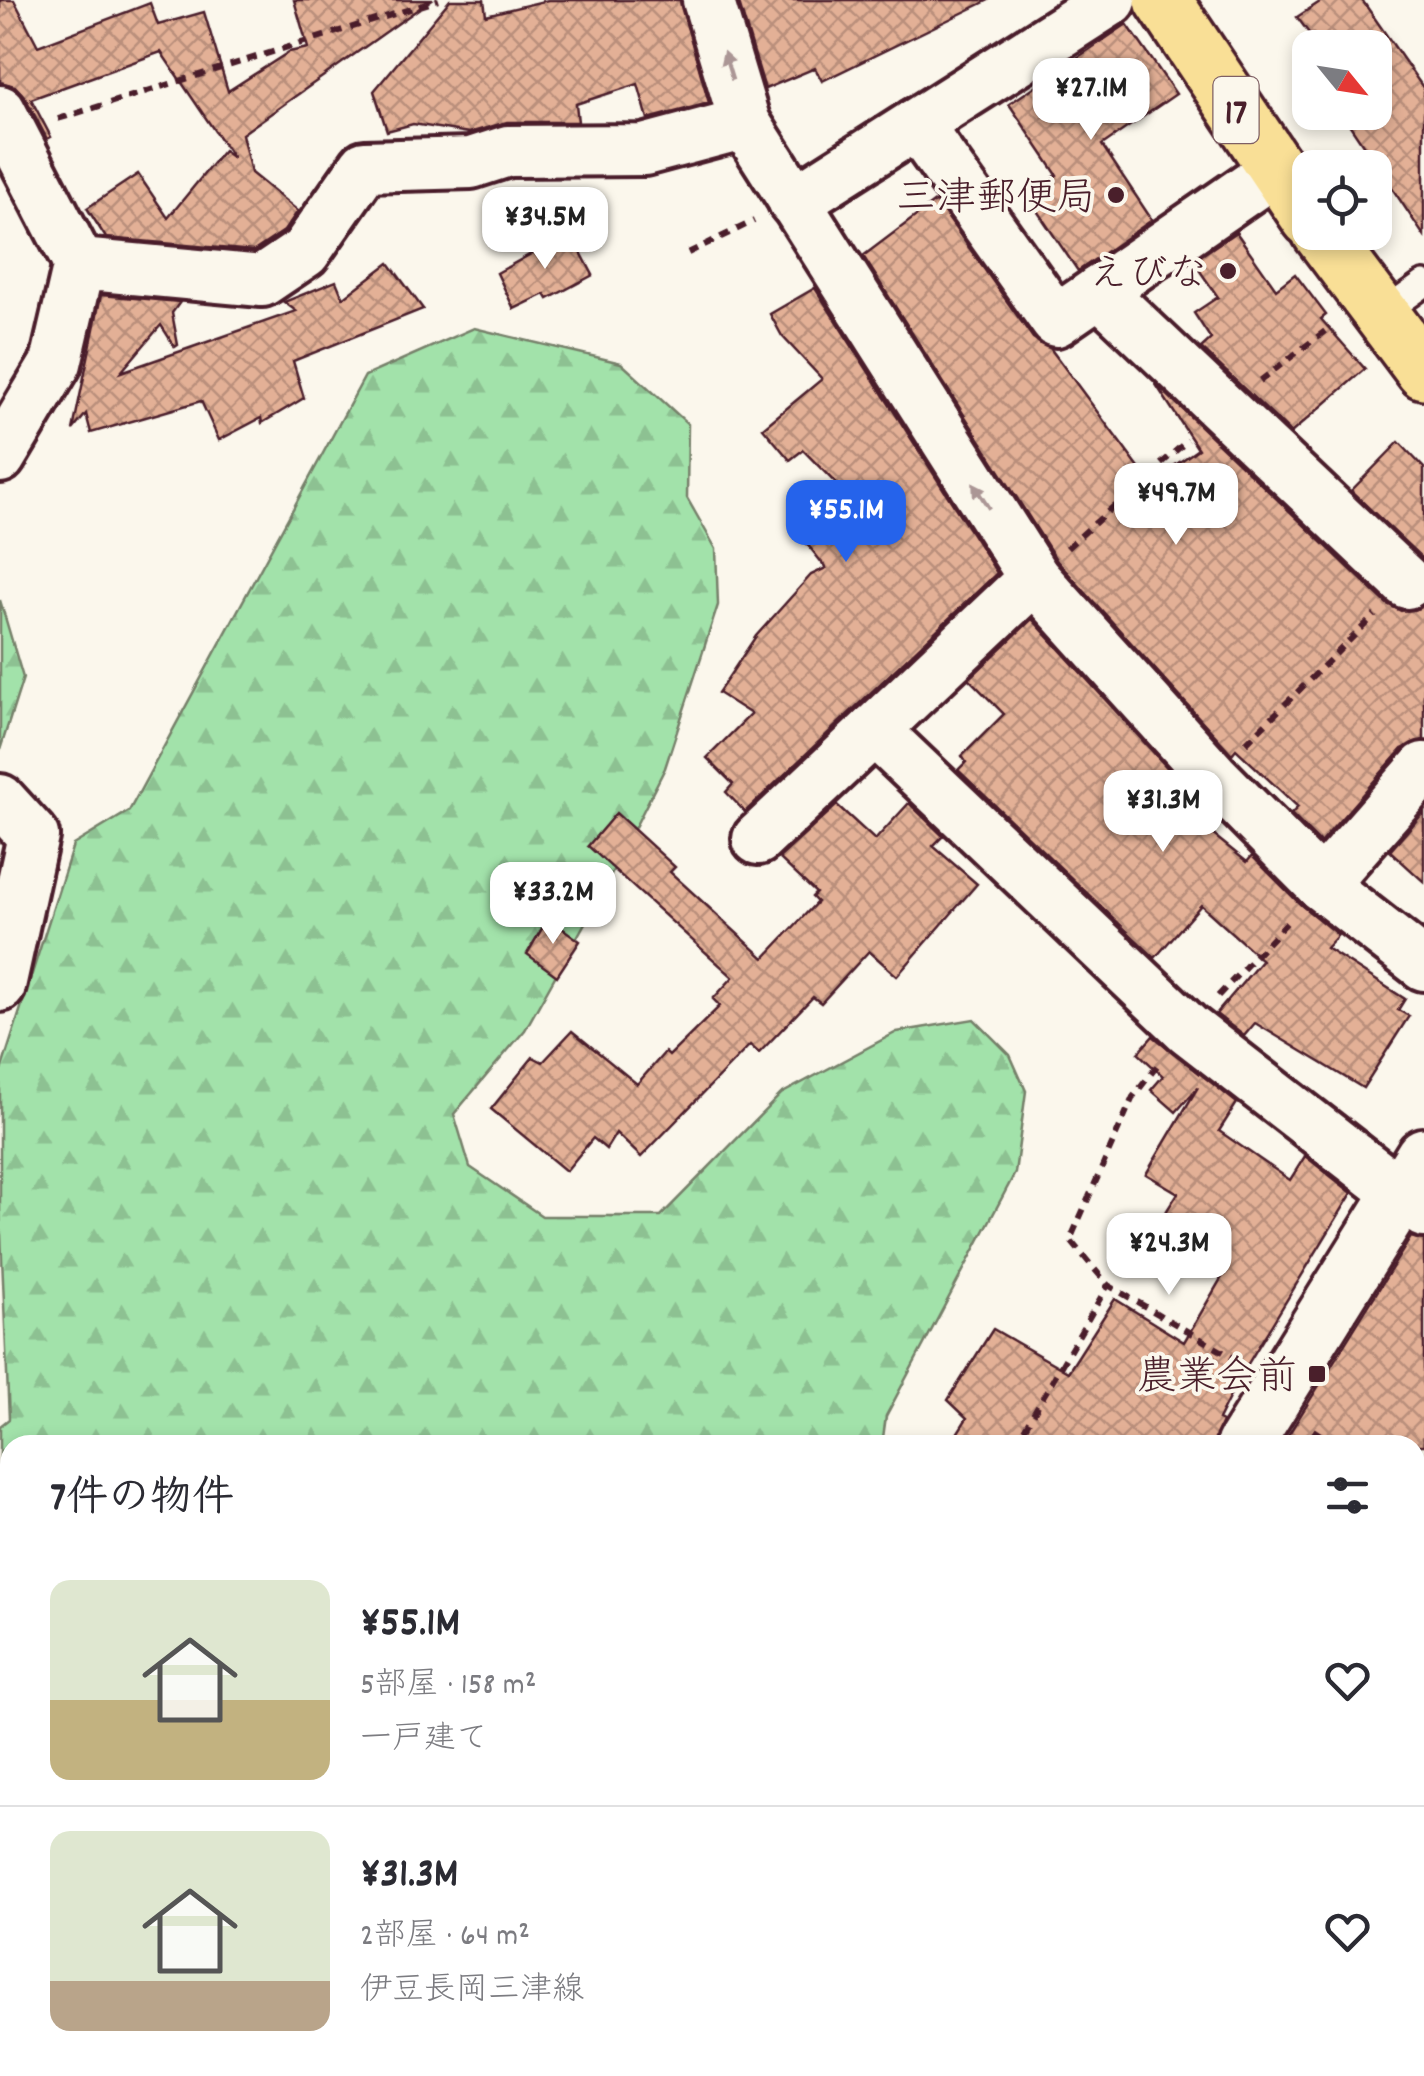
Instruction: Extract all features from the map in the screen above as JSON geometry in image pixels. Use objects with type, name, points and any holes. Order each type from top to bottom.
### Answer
[{"type":"main road","name":"17","points":[[1162,0],[1292,193]]},
{"type":"main road","points":[[1333,250],[1424,371]]},
{"type":"main road","points":[[1250,1435],[1416,1188]]},
{"type":"street","points":[[708,0],[746,122],[1034,578],[1213,776],[1321,885],[1424,965]]},
{"type":"street","points":[[794,202],[1111,0]]},
{"type":"street","points":[[0,457],[56,363],[79,264],[6,122]]},
{"type":"street","points":[[79,264],[262,281],[306,252],[365,166],[471,163],[508,151],[644,150],[746,122]]},
{"type":"street","points":[[916,124],[1056,320],[1276,169]]},
{"type":"street","points":[[1100,290],[1407,583]]},
{"type":"street","points":[[758,839],[1034,578]]},
{"type":"street","points":[[874,730],[1188,1028],[1416,1188]]},
{"type":"street","points":[[1321,885],[1424,768]]},
{"type":"street","points":[[0,800],[33,836],[0,986]]},
{"type":"lane","points":[[1379,316],[1424,284]]},
{"type":"path","points":[[6,122],[439,0]]},
{"type":"path","points":[[688,253],[794,202]]},
{"type":"path","points":[[1213,776],[1407,583]]},
{"type":"path","points":[[1281,1386],[1108,1284],[1070,1240],[1133,1097],[1188,1028],[1321,885]]},
{"type":"path","points":[[1021,1435],[1108,1284]]},
{"type":"green space","points":[[474,328],[621,363],[688,424],[687,498],[716,549],[718,605],[665,768],[599,898],[525,1030],[454,1114],[470,1167],[542,1216],[661,1216],[781,1094],[897,1032],[974,1019],[1010,1055],[1026,1091],[1015,1173],[886,1416],[883,1435],[0,1435],[0,1426],[9,1419],[0,1211],[0,1074],[73,845],[129,811],[365,376]]},
{"type":"green space","points":[[0,600],[23,678],[0,750]]},
{"type":"building","points":[[0,0],[14,0],[38,46],[150,3],[158,25],[204,12],[228,91],[289,52],[308,48],[294,0],[431,0],[242,134],[251,173],[298,211],[284,231],[254,251],[106,238],[87,208],[138,174],[168,218],[223,151],[233,158],[161,52],[31,99],[51,137],[47,139],[25,97],[15,86],[0,82]]},
{"type":"building","points":[[450,0],[484,0],[486,15],[548,0],[680,0],[709,103],[648,119],[638,84],[576,104],[578,122],[507,122],[469,133],[413,124],[387,131],[374,91]]},
{"type":"building","points":[[738,0],[989,0],[822,81],[815,68],[765,89]]},
{"type":"building","points":[[1323,0],[1362,0],[1383,30],[1307,30],[1297,17]]},
{"type":"building","points":[[1127,24],[1176,94],[1102,145],[1152,220],[1078,271],[1027,196],[1057,175],[1009,104]]},
{"type":"building","points":[[1392,43],[1424,89],[1424,236],[1392,188],[1392,150],[1366,150],[1353,130],[1392,130]]},
{"type":"building","points":[[936,201],[1033,338],[1050,348],[1150,483],[1198,449],[1155,383],[1387,604],[1401,611],[1424,605],[1424,740],[1402,749],[1320,843],[1291,814],[1298,807],[1236,749],[1232,754],[1057,561],[863,256]]},
{"type":"building","points":[[1236,232],[1276,289],[1295,274],[1326,315],[1321,319],[1365,369],[1291,433],[1201,348],[1211,339],[1194,313],[1218,297],[1193,261]]},
{"type":"building","points":[[565,235],[570,242],[574,239],[593,275],[548,299],[545,294],[514,309],[497,273]]},
{"type":"building","points":[[389,263],[423,309],[293,361],[304,398],[262,423],[261,418],[219,440],[201,401],[91,433],[86,414],[73,430],[101,295],[180,302],[172,313],[178,345],[175,347],[161,325],[121,372],[296,311],[284,302],[336,281],[343,298]]},
{"type":"building","points":[[815,288],[997,573],[745,812],[726,792],[733,784],[707,758],[751,714],[718,693],[756,636],[811,575],[826,568],[804,540],[855,503],[803,450],[790,460],[763,428],[822,379],[782,336],[770,314]]},
{"type":"building","points":[[1399,442],[1424,468],[1424,560],[1351,491]]},
{"type":"building","points":[[1032,619],[1192,795],[1180,808],[1247,862],[1252,856],[1338,935],[1326,948],[1405,999],[1398,1010],[1409,1016],[1363,1088],[1255,1023],[1244,1036],[1216,1014],[1262,960],[1201,905],[1155,958],[958,770],[966,762],[962,756],[1004,714],[969,679]]},
{"type":"building","points":[[909,803],[943,836],[933,846],[977,884],[897,976],[869,951],[821,1003],[813,997],[759,1053],[750,1045],[641,1157],[616,1133],[606,1149],[593,1138],[566,1171],[491,1109],[533,1057],[543,1062],[572,1031],[637,1084],[665,1052],[669,1056],[720,1006],[713,999],[733,977],[588,846],[616,813],[675,867],[670,872],[764,958],[817,902],[812,897],[816,893],[779,858],[837,805],[875,840]]},
{"type":"building","points":[[1424,812],[1424,882],[1390,851]]},
{"type":"building","points":[[548,918],[580,941],[557,976],[527,954]]},
{"type":"building","points":[[1153,1036],[1237,1103],[1219,1131],[1290,1180],[1305,1156],[1352,1193],[1238,1380],[1218,1420],[1222,1422],[1217,1435],[956,1435],[967,1418],[948,1400],[993,1329],[1068,1372],[1115,1299],[1184,1342],[1222,1277],[1152,1234],[1178,1193],[1146,1174],[1198,1087],[1176,1112],[1151,1090],[1163,1076],[1138,1053]]},
{"type":"building","points":[[1411,1237],[1424,1240],[1424,1435],[1288,1435]]},
{"type":"place","name":"三津郵便局","points":[[1116,195]]},
{"type":"place","name":"えびな","points":[[1228,271]]},
{"type":"place","name":"農業会前","points":[[1317,1374]]}]
